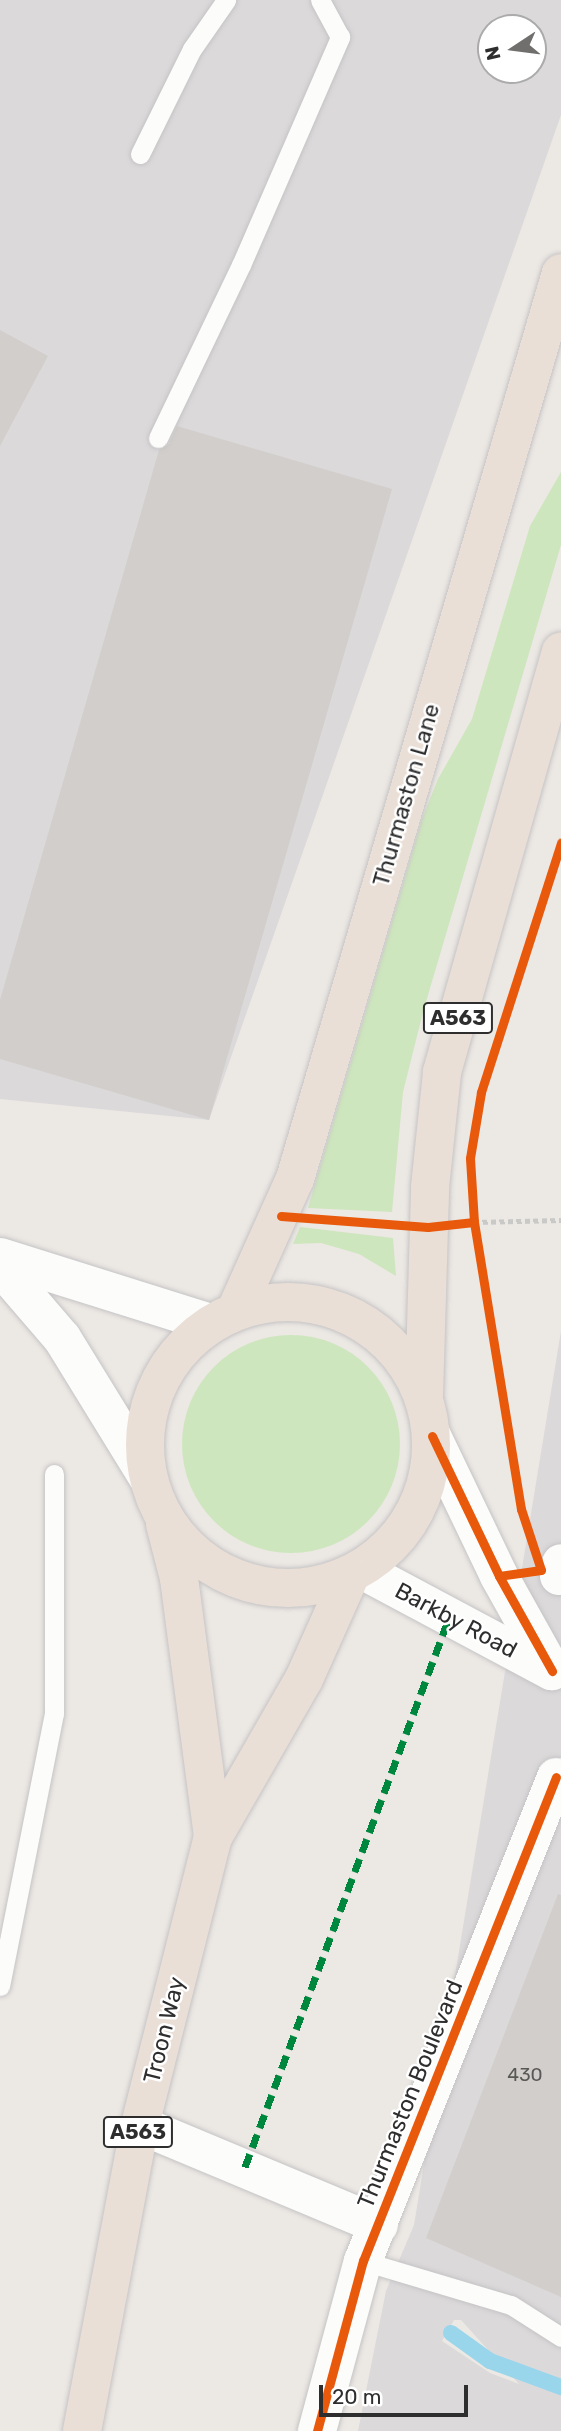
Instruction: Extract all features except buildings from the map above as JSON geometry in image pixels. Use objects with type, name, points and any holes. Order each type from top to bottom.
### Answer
[{"type":"highway","name":"Thurmaston Lane","points":[[223,1316],[295,1179],[554,316],[561,273]]},
{"type":"highway","name":"A563","points":[[424,1396],[430,1187],[442,1072],[561,651]]},
{"type":"highway","points":[[280,1301],[326,1305],[367,1324],[402,1355],[424,1396],[432,1437],[430,1471],[421,1503],[403,1533],[355,1573],[308,1588],[256,1584],[225,1575],[190,1551],[164,1517],[147,1476],[145,1432],[155,1389],[178,1352],[223,1316],[280,1301]]},
{"type":"highway","name":"Troon Way","points":[[164,1517],[179,1578],[213,1837]]},
{"type":"highway","name":"Troon Way","points":[[82,2431],[140,2125],[213,1837],[304,1679],[355,1573]]},
{"type":"street","points":[[0,1257],[223,1316]]},
{"type":"street","points":[[0,1266],[62,1338],[147,1476]]},
{"type":"street","name":"Barkby Road","points":[[432,1437],[505,1586],[556,1675]]},
{"type":"street","name":"Barkby Road","points":[[355,1573],[556,1675]]},
{"type":"street","name":"Thurmaston Boulevard","points":[[317,2431],[363,2261],[556,1777]]},
{"type":"street","points":[[140,2125],[379,2225]]},
{"type":"lane","points":[[140,154],[192,49],[226,0]]},
{"type":"lane","points":[[158,438],[241,265],[341,37],[320,0]]},
{"type":"lane","points":[[0,1986],[54,1714],[54,1474]]},
{"type":"lane","points":[[363,2261],[511,2305],[561,2337]]},
{"type":"path","points":[[474,1222],[561,1220]]},
{"type":"shaded area","points":[[0,0],[561,0],[561,115],[209,1120],[0,1099]]},
{"type":"shaded area","points":[[561,1331],[561,2431],[358,2431],[386,2291],[414,2225]],"holes":[[[454,2320],[461,2320],[519,2384],[490,2373],[442,2341]]]},
{"type":"green space","points":[[561,472],[561,545],[423,1012],[403,1092],[392,1212],[308,1208],[422,819],[438,779],[472,719],[530,526]]},
{"type":"green space","points":[[300,1227],[393,1238],[396,1276],[359,1254],[321,1243],[293,1244]]},
{"type":"green space","points":[[291,1335],[333,1343],[368,1367],[392,1402],[400,1444],[392,1486],[368,1521],[333,1545],[291,1553],[249,1545],[214,1521],[190,1486],[182,1444],[190,1402],[214,1367],[249,1343]]},
{"type":"waterway","points":[[451,2333],[490,2361],[561,2387]]},
{"type":"marked path","points":[[245,2167],[449,1618]]},
{"type":"cycle path","points":[[281,1216],[428,1227],[474,1222],[470,1158],[481,1092],[561,843]]},
{"type":"cycle path","points":[[474,1222],[521,1509],[541,1570],[499,1576]]},
{"type":"cycle path","points":[[432,1436],[499,1576],[552,1671]]},
{"type":"cycle path","points":[[317,2431],[363,2261],[556,1777]]}]
